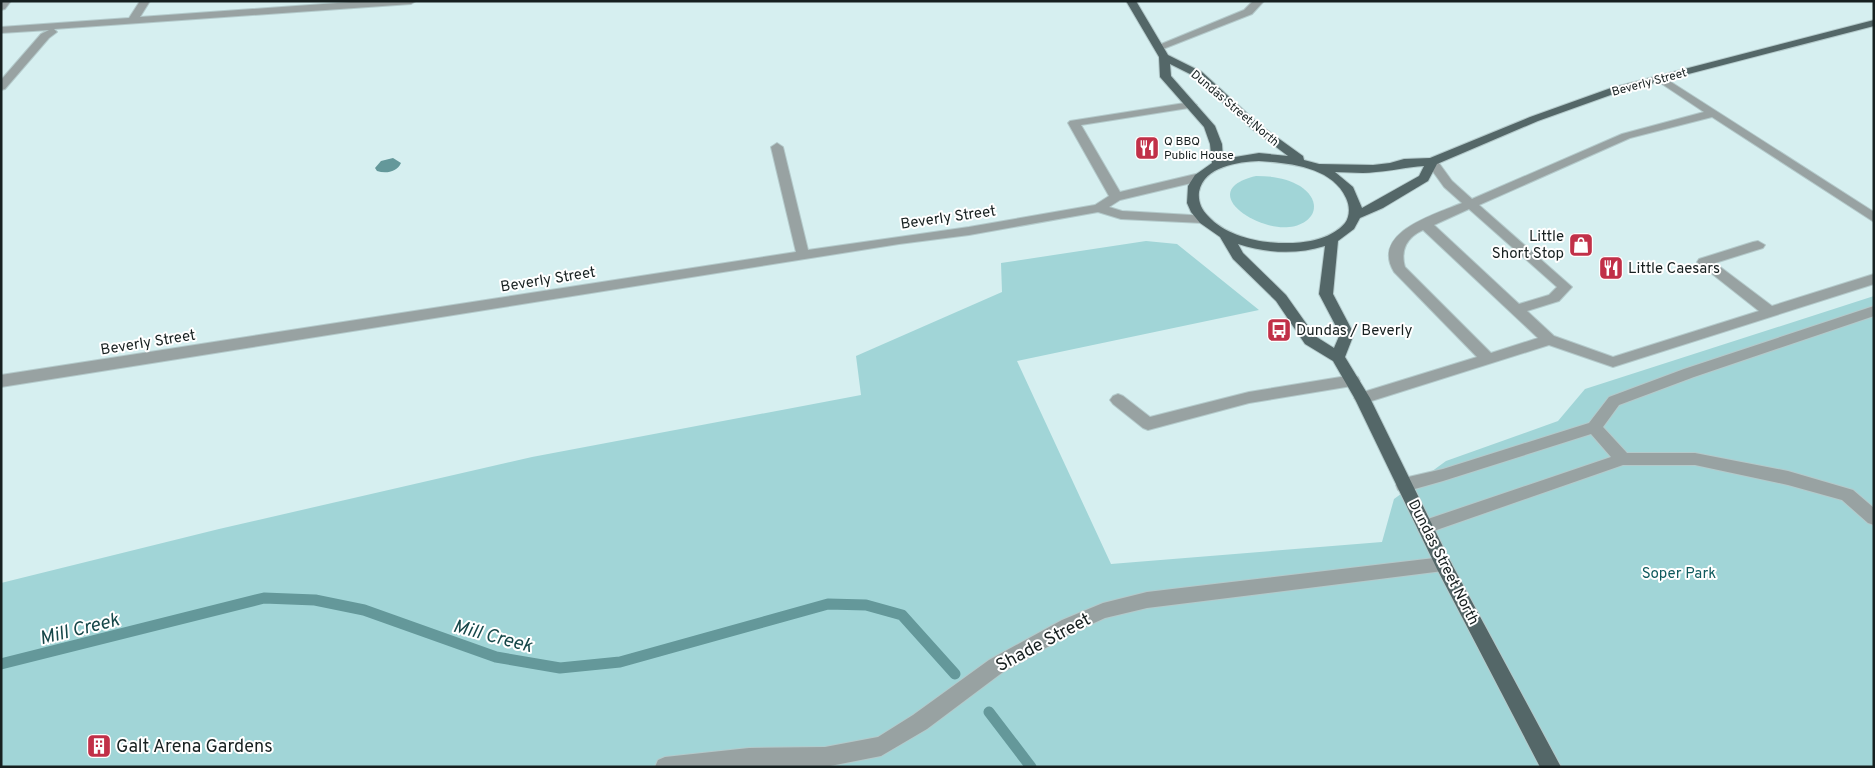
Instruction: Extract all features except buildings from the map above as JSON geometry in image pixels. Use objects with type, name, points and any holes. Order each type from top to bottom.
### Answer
[{"type":"main road","name":"Dundas Street North","points":[[1131,1],[1161,52],[1166,77],[1209,126],[1216,144],[1218,164]]},
{"type":"main road","name":"Beverly Street","points":[[1318,168],[1373,170],[1404,163],[1432,162],[1534,119],[1615,90],[1874,23]]},
{"type":"main road","name":"Dundas Street North","points":[[1161,52],[1198,74],[1256,127],[1304,163]]},
{"type":"main road","points":[[1259,157],[1282,158],[1304,163],[1336,178],[1348,190],[1356,208],[1350,225],[1332,239],[1305,247],[1288,248],[1255,244],[1225,234],[1203,219],[1196,210],[1192,193],[1194,184],[1200,177],[1218,164],[1230,160],[1259,157]]},
{"type":"main road","points":[[1354,216],[1379,205],[1424,178],[1432,162]]},
{"type":"main road","name":"Dundas Street North","points":[[1225,234],[1238,256],[1281,298],[1310,340],[1338,356],[1353,380],[1443,564],[1551,767]]},
{"type":"main road","points":[[1332,239],[1326,294],[1347,334],[1338,356]]},
{"type":"street","points":[[1,7],[6,1]]},
{"type":"street","points":[[132,21],[145,1]]},
{"type":"street","points":[[1,30],[132,21],[283,6],[412,1]]},
{"type":"street","points":[[1161,52],[1198,33],[1248,12],[1258,1]]},
{"type":"street","points":[[1,87],[45,36],[52,32]]},
{"type":"street","points":[[1660,78],[1874,218]]},
{"type":"street","points":[[1116,197],[1074,123],[1191,105]]},
{"type":"street","points":[[1488,359],[1399,269],[1395,253],[1402,237],[1411,230],[1626,136],[1714,113]]},
{"type":"street","points":[[777,148],[803,255]]},
{"type":"street","points":[[1432,162],[1448,184],[1565,287],[1554,298],[1517,310]]},
{"type":"street","name":"Beverly Street","points":[[1,381],[803,255],[976,230],[1099,208],[1116,197],[1200,177]]},
{"type":"street","name":"Beverly Street","points":[[1099,208],[1121,215],[1203,219]]},
{"type":"street","points":[[1425,224],[1549,340],[1613,362],[1874,279]]},
{"type":"street","points":[[1758,246],[1704,262],[1770,312]]},
{"type":"street","points":[[1404,485],[1443,475],[1594,427],[1614,401],[1689,373],[1874,311]]},
{"type":"street","points":[[1362,398],[1549,340]]},
{"type":"street","points":[[1118,400],[1148,424],[1209,406],[1303,386],[1353,380]]},
{"type":"street","points":[[1594,427],[1623,459]]},
{"type":"street","points":[[1425,527],[1623,459],[1695,459],[1788,478],[1847,495],[1874,518]]},
{"type":"street","name":"Shade Street","points":[[665,767],[749,758],[825,757],[881,746],[920,722],[996,666],[1068,626],[1104,610],[1147,600],[1443,564]]},
{"type":"green space","points":[[1256,176],[1279,178],[1300,186],[1307,192],[1314,205],[1310,217],[1298,225],[1275,227],[1247,216],[1237,208],[1231,199],[1231,190],[1239,182]]},
{"type":"green space","name":"Soper Park","points":[[1146,241],[1177,244],[1259,310],[1017,361],[1111,564],[1382,542],[1394,499],[1446,461],[1558,421],[1585,389],[1874,296],[1874,767],[1,767],[1,583],[219,529],[532,457],[861,395],[856,356],[1002,292],[1001,263]]},
{"type":"shaded area","points":[[393,158],[401,163],[397,168],[387,172],[377,171],[375,168],[381,161]]},
{"type":"waterway","name":"Mill Creek","points":[[1,664],[264,598],[315,600],[364,610],[496,657],[560,668],[620,662],[828,604],[866,605],[902,615],[955,674]]},
{"type":"waterway","name":"Mill Creek","points":[[989,712],[1031,767]]},
{"type":"place","name":"Q BBQ Public House","points":[[1147,148]]},
{"type":"place","name":"Little Short Stop","points":[[1581,245]]},
{"type":"place","name":"Little Caesars","points":[[1611,268]]},
{"type":"place","name":"Dundas / Beverly","points":[[1279,330]]},
{"type":"place","name":"Galt Arena Gardens","points":[[99,746]]}]
